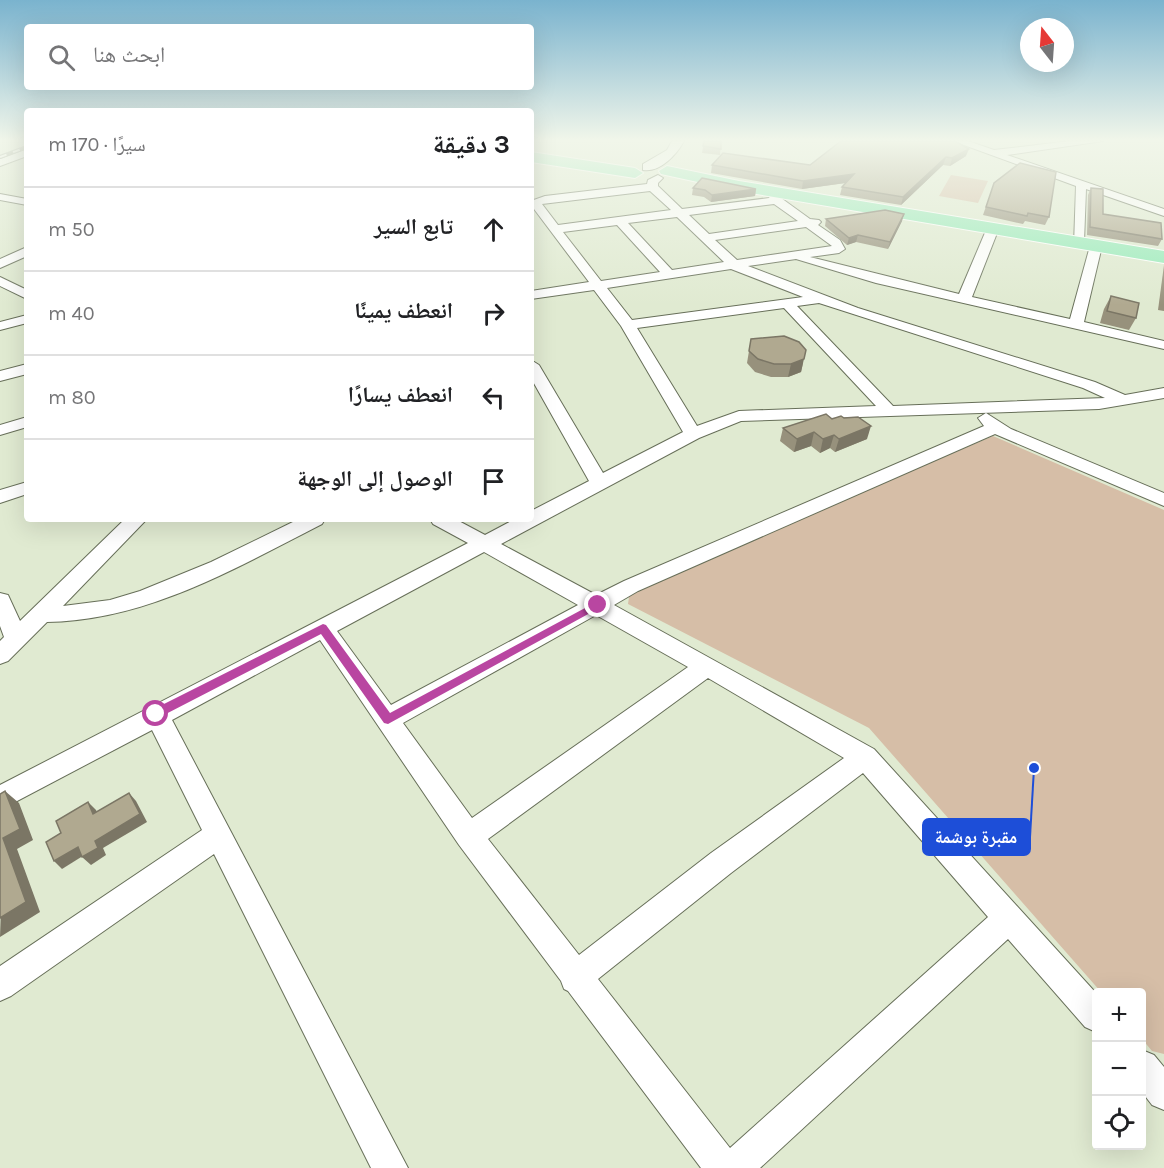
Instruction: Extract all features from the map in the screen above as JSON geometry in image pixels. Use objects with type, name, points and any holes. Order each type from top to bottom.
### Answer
[{"type":"main road","points":[[777,196],[892,211],[1164,257]]},
{"type":"street","points":[[563,196],[536,202],[600,285],[628,326],[693,434]]},
{"type":"street","points":[[667,196],[680,213],[735,266],[818,299],[1089,385],[1126,401]]},
{"type":"street","points":[[534,295],[839,249],[836,243],[807,224],[777,196],[680,213],[556,229]]},
{"type":"street","points":[[1076,325],[1087,244],[1082,196]]},
{"type":"street","points":[[1114,196],[1164,213]]},
{"type":"street","points":[[0,197],[24,201]]},
{"type":"street","points":[[850,217],[892,211]]},
{"type":"street","points":[[705,238],[828,220]]},
{"type":"street","points":[[620,221],[670,275]]},
{"type":"street","points":[[964,299],[993,228]]},
{"type":"street","points":[[0,264],[24,252]]},
{"type":"street","points":[[796,257],[876,279],[1164,345]]},
{"type":"street","points":[[0,281],[24,293]]},
{"type":"street","points":[[628,326],[818,299]]},
{"type":"street","points":[[788,304],[888,410]]},
{"type":"street","points":[[0,326],[24,320]]},
{"type":"street","points":[[0,376],[24,370]]},
{"type":"street","points":[[534,370],[600,483]]},
{"type":"street","points":[[534,517],[693,434],[739,416],[978,408],[1126,401],[1160,397]]},
{"type":"street","points":[[978,408],[994,428],[1164,501]]},
{"type":"street","points":[[0,430],[24,423]]},
{"type":"street","points":[[388,719],[631,586],[994,428]]},
{"type":"street","points":[[0,497],[24,489]]},
{"type":"street","points":[[0,656],[134,522]]},
{"type":"street","points":[[42,614],[74,615],[120,606],[187,580],[309,522]]},
{"type":"street","points":[[449,522],[480,533],[598,605],[865,757],[1092,1011]]},
{"type":"street","points":[[0,798],[323,628],[480,533],[520,522]]},
{"type":"street","points":[[0,601],[17,640]]},
{"type":"street","points":[[323,628],[469,836],[575,978],[723,1168]]},
{"type":"street","points":[[469,836],[707,666]]},
{"type":"street","points":[[156,714],[216,835],[390,1168]]},
{"type":"street","points":[[575,978],[721,863],[865,757]]},
{"type":"street","points":[[0,985],[216,835]]},
{"type":"street","points":[[734,1168],[1009,918]]},
{"type":"street","points":[[1146,1072],[1164,1093]]},
{"type":"shaded area","points":[[939,196],[981,196],[978,203]]},
{"type":"shaded area","points":[[993,436],[1164,510],[1164,1054],[1152,1051],[1146,1044],[1146,988],[1097,988],[869,728],[628,604],[630,590]]},
{"type":"building","points":[[990,196],[1052,196],[1049,217],[1028,213],[1027,216],[986,207]]},
{"type":"building","points":[[1091,196],[1103,196],[1103,214],[1161,223],[1162,239],[1090,227]]},
{"type":"building","points":[[885,210],[904,214],[890,242],[858,235],[849,238],[826,219]]},
{"type":"building","points":[[1111,296],[1139,303],[1136,318],[1107,311]]},
{"type":"building","points":[[784,336],[799,342],[806,350],[804,359],[791,364],[774,364],[758,359],[749,351],[751,339]]},
{"type":"building","points":[[826,414],[832,419],[841,416],[844,418],[858,417],[871,426],[839,439],[834,435],[823,439],[814,432],[797,439],[783,428]]},
{"type":"building","points":[[5,791],[20,829],[3,838],[26,902],[0,918],[0,794]]},
{"type":"building","points":[[129,793],[140,814],[95,841],[98,848],[82,857],[78,847],[54,861],[46,842],[61,833],[56,821],[88,802],[93,814]]},
{"type":"place","name":"مقبرة بوشمة","points":[[1034,768]]},
{"type":"route","points":[[156,714],[323,628],[388,719],[598,605]]}]
